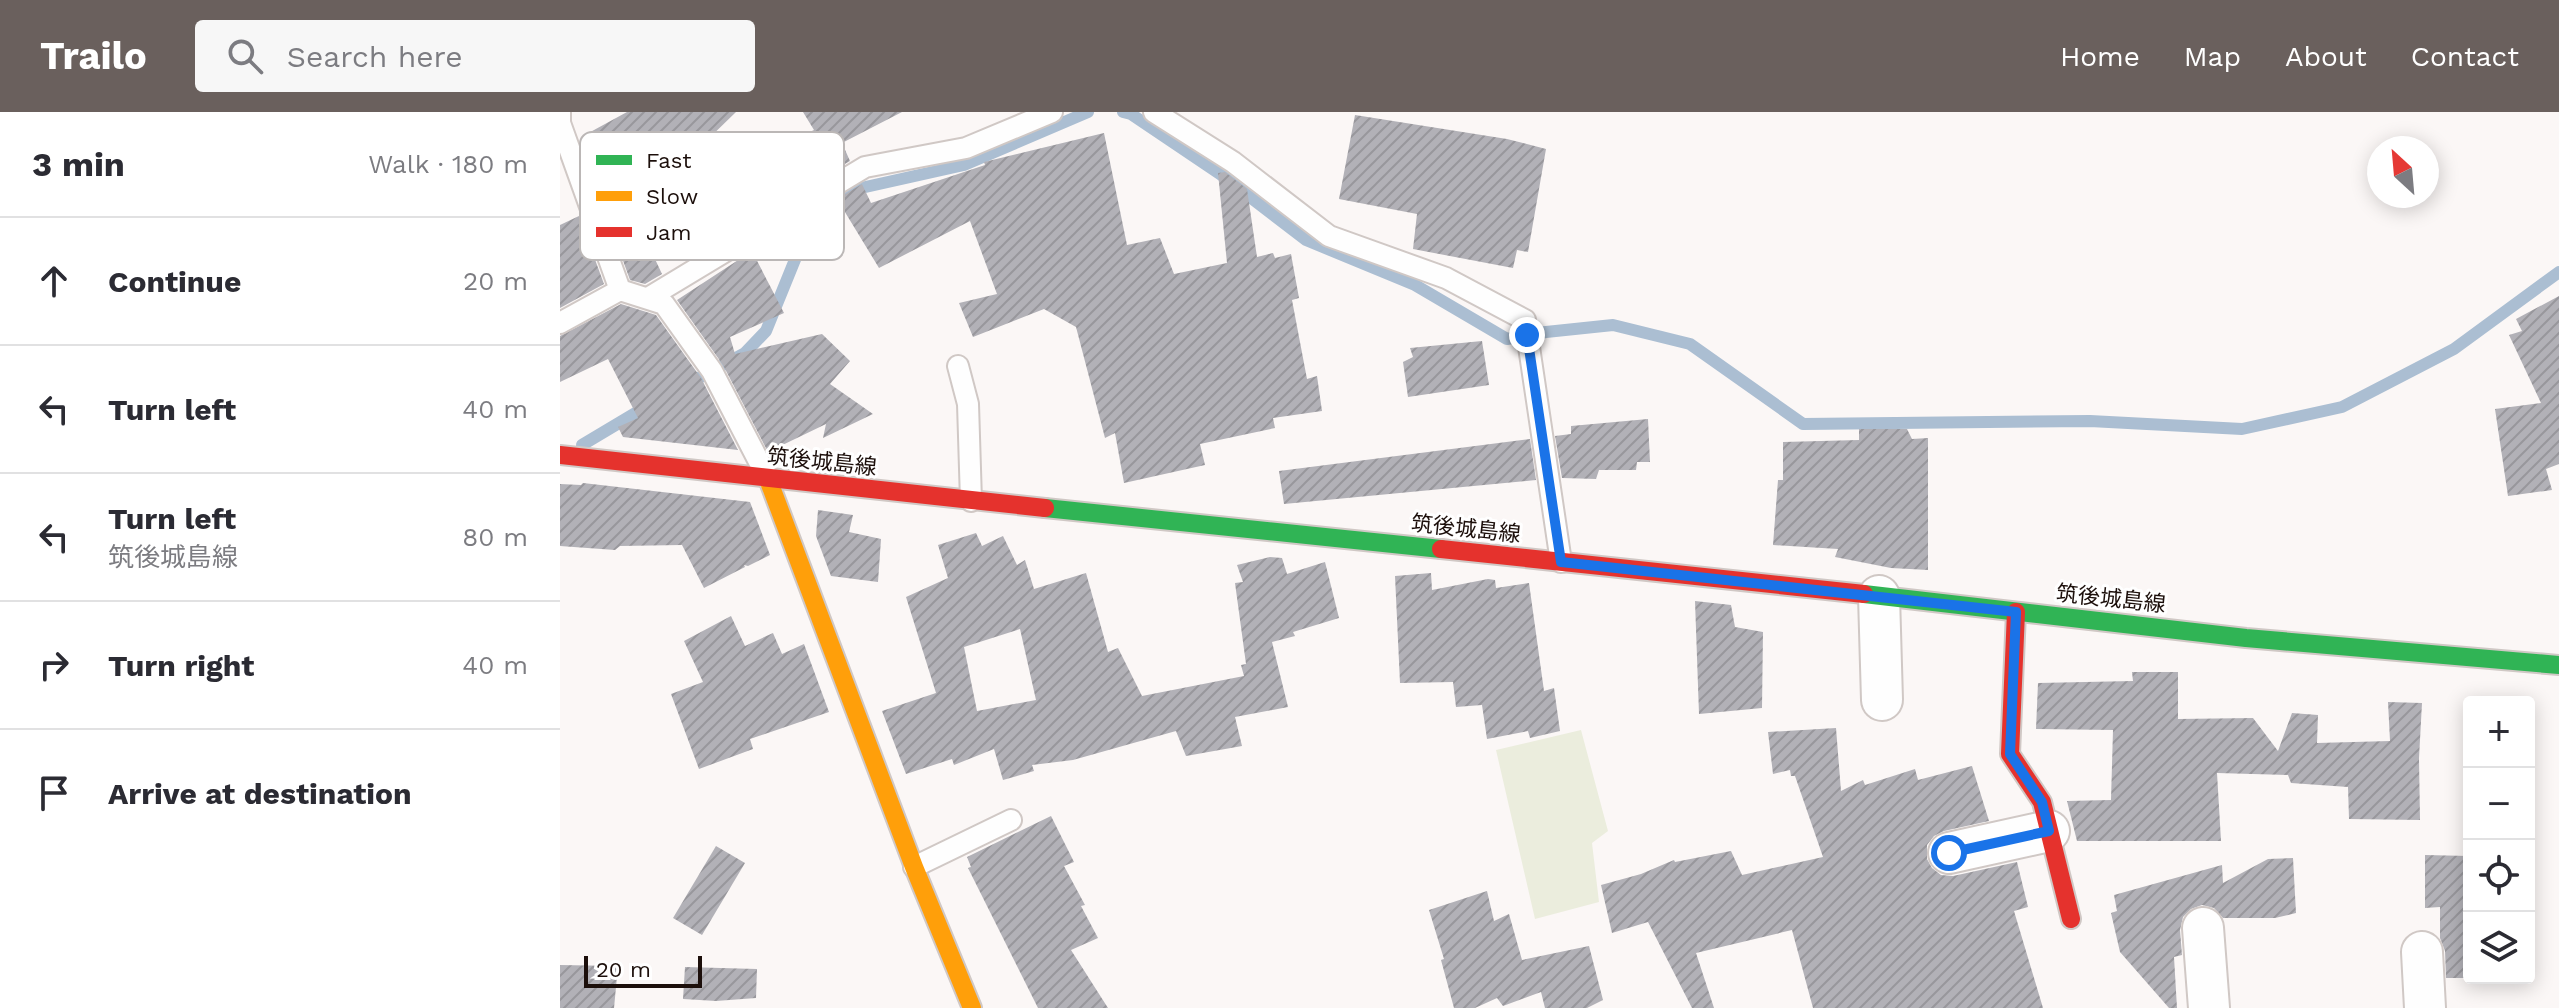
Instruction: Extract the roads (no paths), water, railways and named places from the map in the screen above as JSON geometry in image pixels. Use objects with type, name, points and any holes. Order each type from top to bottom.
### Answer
[{"type":"street","name":"筑後城島線","points":[[560,455],[2016,612],[2479,660],[2559,665]]},
{"type":"street","points":[[768,479],[914,867],[972,1008]]},
{"type":"street","points":[[1879,596],[1882,700]]},
{"type":"street","points":[[2016,612],[2010,754],[2042,802],[2071,919]]},
{"type":"street","points":[[1949,853],[2049,831]]},
{"type":"street","points":[[2203,928],[2209,1008]]},
{"type":"street","points":[[2422,952],[2425,1008]]},
{"type":"lane","points":[[560,112],[560,123],[580,179]]},
{"type":"lane","points":[[844,180],[865,167],[966,148],[1052,112]]},
{"type":"lane","points":[[1154,112],[1233,162],[1329,236],[1446,278],[1525,320],[1561,562]]},
{"type":"lane","points":[[609,260],[620,290]]},
{"type":"lane","points":[[648,298],[711,260]]},
{"type":"lane","points":[[560,323],[620,290],[664,304],[712,371],[768,479]]},
{"type":"lane","points":[[958,366],[968,404],[971,501]]},
{"type":"lane","points":[[914,867],[1011,820]]},
{"type":"waterway","points":[[844,198],[861,188],[964,165],[1088,112]]},
{"type":"waterway","points":[[1123,112],[1131,114],[1220,174],[1306,240],[1415,285],[1507,339],[1613,325],[1690,344],[1803,424],[2090,421],[2242,429],[2342,407],[2454,349],[2559,272]]},
{"type":"waterway","points":[[686,385],[745,353],[766,331],[795,260]]},
{"type":"waterway","points":[[582,445],[649,405]]}]
